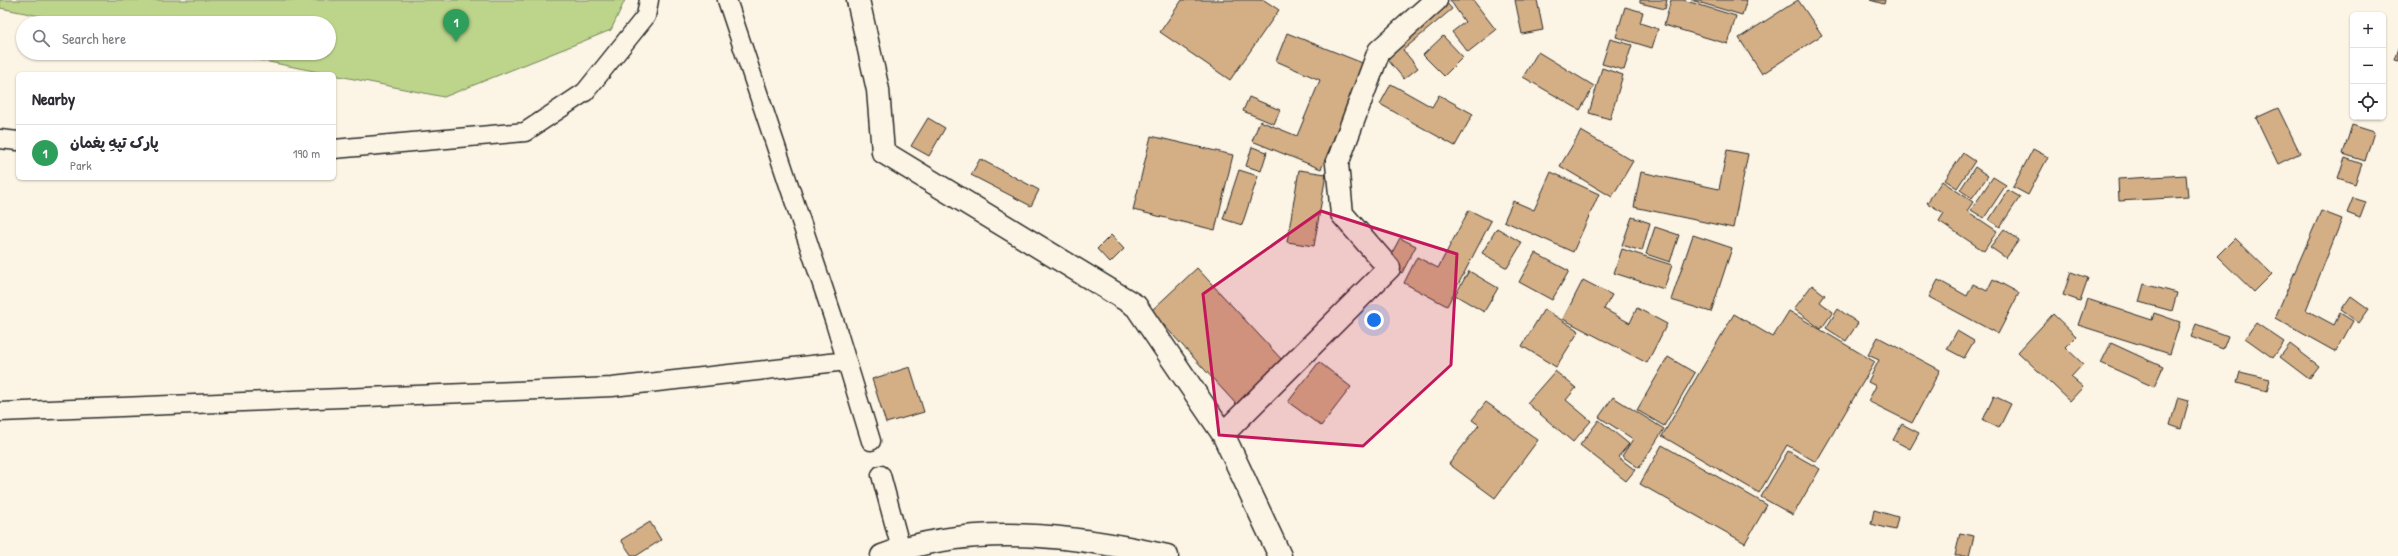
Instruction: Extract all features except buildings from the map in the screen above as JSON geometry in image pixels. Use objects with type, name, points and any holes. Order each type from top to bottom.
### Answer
[{"type":"street","points":[[858,0],[878,90],[883,152],[1136,306],[1223,434],[1280,556]]},
{"type":"street","points":[[1223,434],[1389,268],[1342,214],[1337,164],[1379,50],[1436,0]]},
{"type":"street","points":[[892,552],[939,540],[1015,534],[1093,542],[1167,556]]},
{"type":"lane","points":[[336,149],[525,132],[585,92],[646,16],[649,0]]},
{"type":"lane","points":[[727,0],[847,361],[871,441]]},
{"type":"lane","points":[[0,139],[16,141]]},
{"type":"lane","points":[[0,412],[612,387],[847,361]]},
{"type":"lane","points":[[881,475],[892,552]]},
{"type":"highlighted area","points":[[1321,211],[1457,254],[1451,365],[1363,446],[1219,435],[1203,294]]},
{"type":"green space","points":[[0,0],[625,0],[611,30],[444,97],[336,75],[336,72],[319,72],[259,60],[336,60],[336,16],[40,16],[0,8]]},
{"type":"place","name":"پارک تپهِ پغمان","points":[[456,42]]}]
